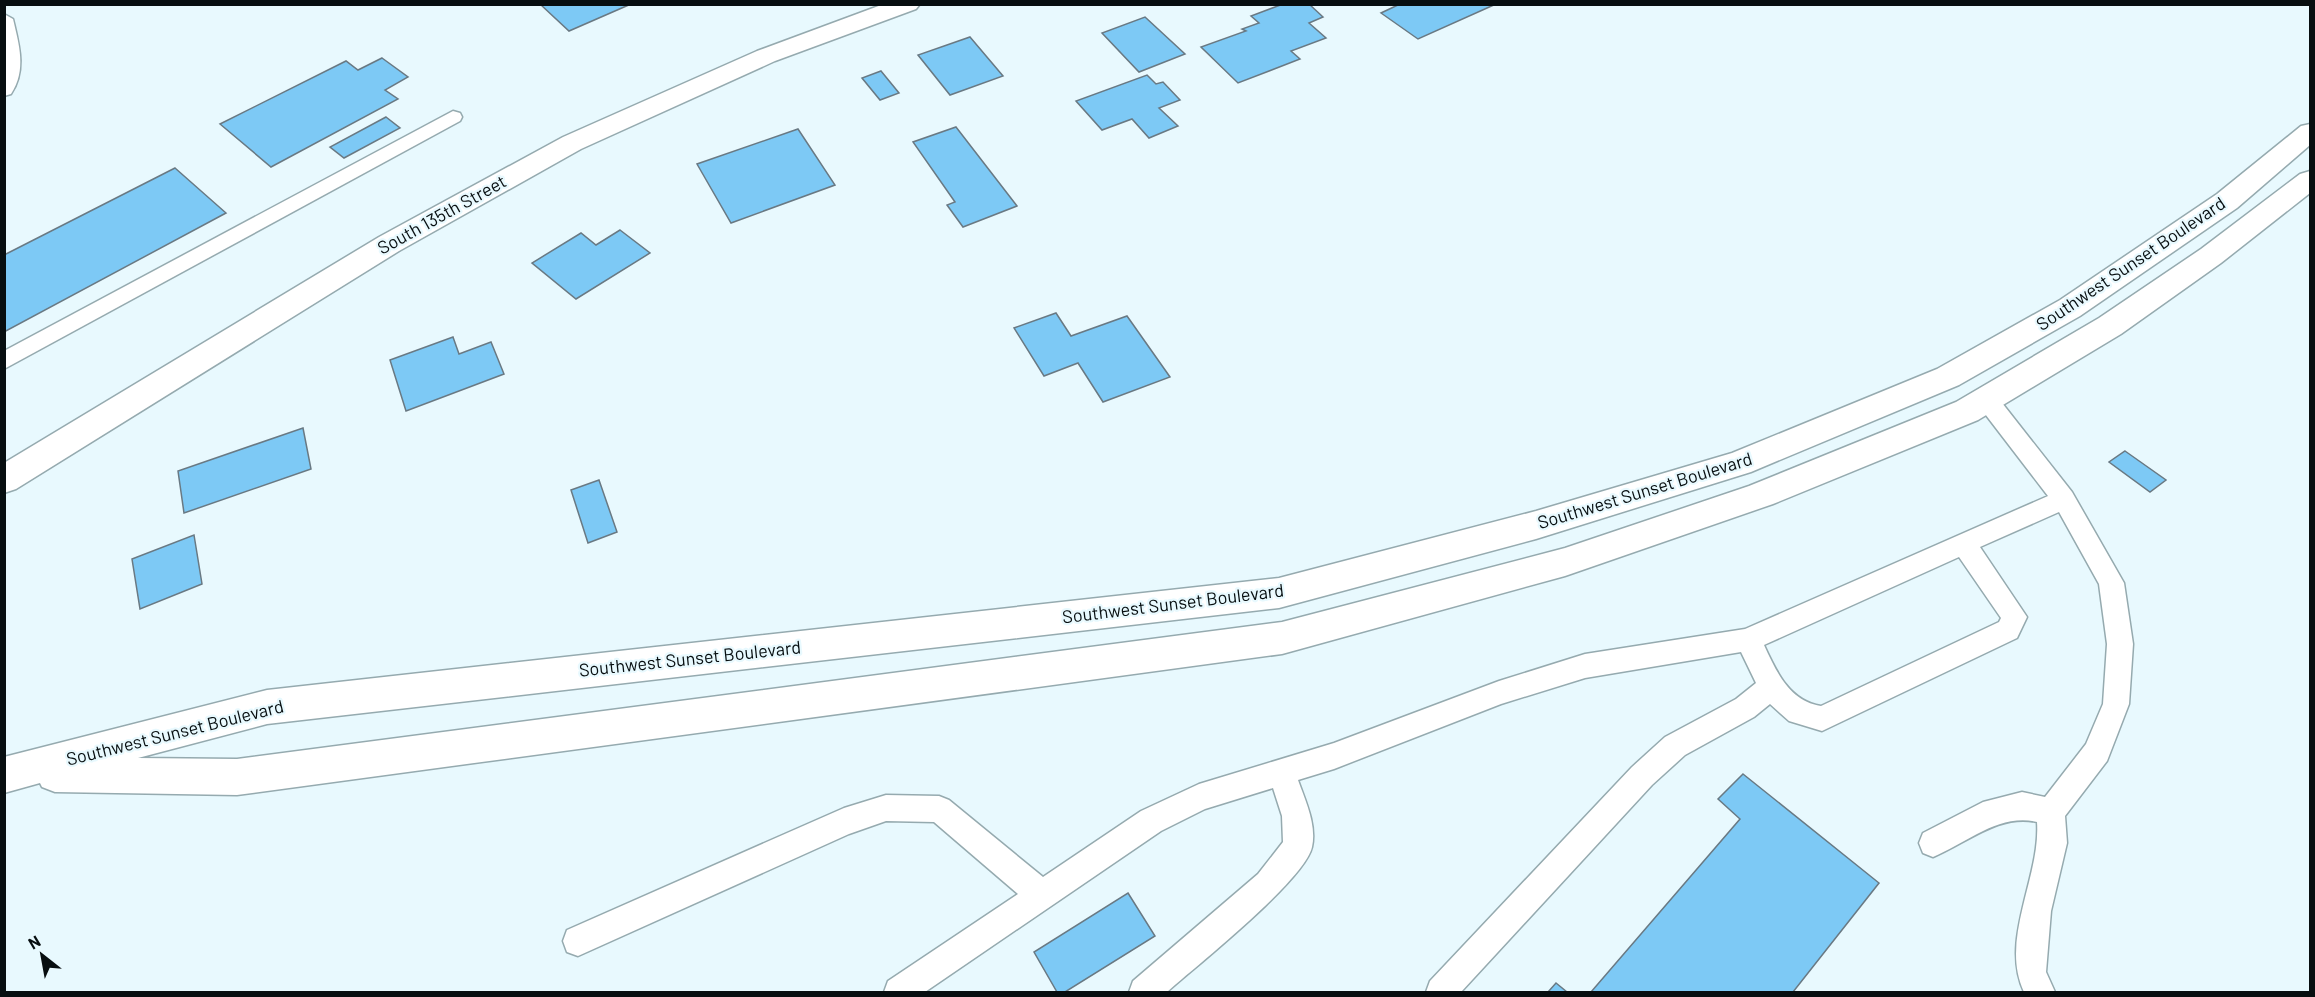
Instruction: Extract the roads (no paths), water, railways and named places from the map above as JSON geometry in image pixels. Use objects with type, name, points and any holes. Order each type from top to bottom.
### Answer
[{"type":"main road","name":"South 135th Street","points":[[4,480],[389,244],[572,143],[766,56],[908,4]]},
{"type":"main road","name":"Southwest Sunset Boulevard","points":[[8,774],[267,707],[1279,593],[1536,525],[1740,463],[1948,377],[2080,302],[2227,201],[2310,132]]},
{"type":"main road","name":"Southwest Sunset Boulevard","points":[[8,774],[237,777],[1282,638],[1597,551],[1761,495],[1967,411],[2110,326],[2211,256],[2310,180]]},
{"type":"lane","points":[[4,20],[14,65],[11,78],[4,90]]},
{"type":"lane","points":[[4,361],[453,117]]},
{"type":"lane","points":[[1986,400],[2064,499],[2111,583],[2120,644],[2116,704],[2097,752],[2051,812],[2053,843],[2036,911],[2031,972],[2040,993]]},
{"type":"lane","points":[[899,993],[1151,821],[1199,797],[1334,756],[1499,693],[1585,666],[1748,640],[2064,499]]},
{"type":"lane","points":[[1748,640],[1772,687],[1789,707],[1806,717],[1822,719],[2008,630],[2014,617],[1965,545]]},
{"type":"lane","points":[[1441,993],[1642,776],[1675,746],[1745,708],[1772,687]]},
{"type":"lane","points":[[1144,993],[1268,884],[1298,846],[1296,816],[1282,772]]},
{"type":"lane","points":[[1933,843],[1983,816],[2022,805],[2051,812]]},
{"type":"lane","points":[[578,941],[844,822],[886,808],[939,809],[1042,895]]}]
